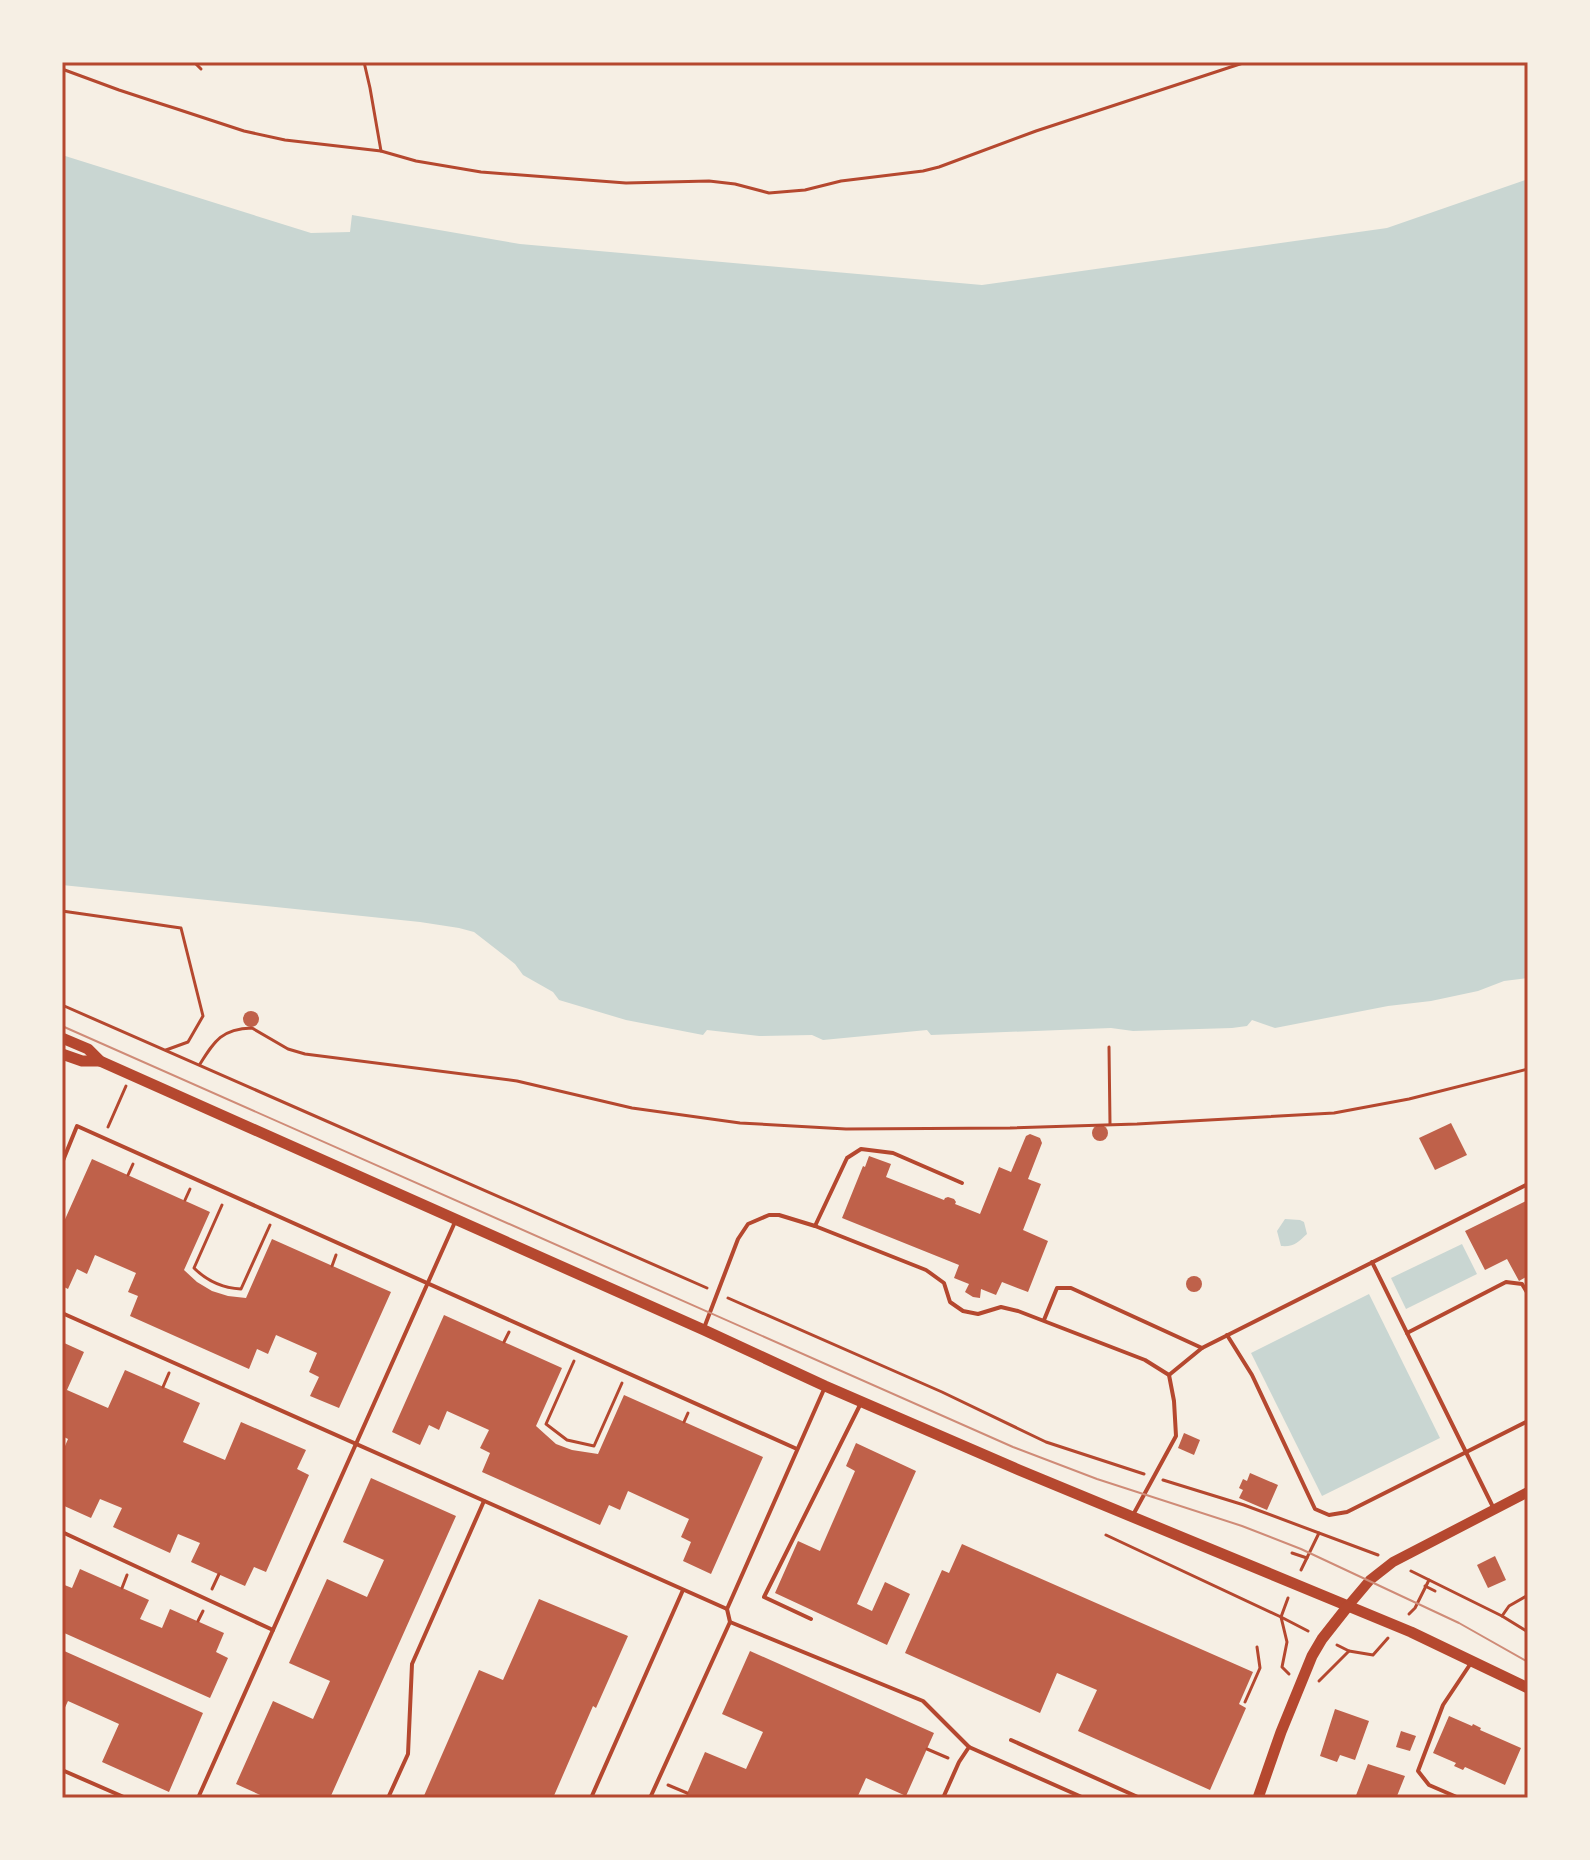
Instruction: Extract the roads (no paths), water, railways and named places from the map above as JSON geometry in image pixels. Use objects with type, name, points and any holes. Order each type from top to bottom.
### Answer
[{"type":"main road","points":[[62,1038],[88,1049],[100,1061],[825,1386],[1132,1518],[1397,1626],[1528,1688]]},
{"type":"main road","points":[[62,1054],[82,1061],[100,1061]]},
{"type":"main road","points":[[1258,1798],[1312,1656],[1348,1606]]},
{"type":"street","points":[[1348,1606],[1370,1580],[1393,1562],[1528,1492]]},
{"type":"lane","points":[[62,1163],[77,1126],[797,1449]]},
{"type":"lane","points":[[815,1226],[847,1158],[861,1149],[893,1153],[962,1183]]},
{"type":"lane","points":[[1169,1375],[1202,1348],[1528,1184]]},
{"type":"lane","points":[[704,1330],[738,1239],[748,1224],[769,1215],[779,1215],[926,1270],[944,1283],[950,1302],[963,1311],[978,1314],[1001,1307],[1044,1320],[1145,1360],[1169,1375],[1176,1436],[1132,1518]]},
{"type":"lane","points":[[198,1798],[456,1220]]},
{"type":"lane","points":[[1372,1262],[1494,1509]]},
{"type":"lane","points":[[1407,1333],[1506,1282],[1522,1284],[1528,1294]]},
{"type":"lane","points":[[1044,1320],[1057,1288],[1071,1288],[1202,1348]]},
{"type":"lane","points":[[62,1313],[727,1609]]},
{"type":"lane","points":[[1227,1335],[1252,1375],[1315,1509],[1329,1515],[1347,1512],[1528,1421]]},
{"type":"lane","points":[[650,1798],[730,1622],[727,1609],[825,1386]]},
{"type":"lane","points":[[811,1619],[764,1597],[862,1401]]},
{"type":"lane","points":[[388,1798],[408,1754],[412,1664],[484,1501]]},
{"type":"lane","points":[[62,1532],[273,1630]]},
{"type":"lane","points":[[591,1798],[683,1590]]},
{"type":"lane","points":[[730,1622],[923,1701],[969,1747],[1084,1798]]},
{"type":"lane","points":[[1459,1798],[1429,1785],[1418,1771],[1443,1705],[1472,1661]]},
{"type":"lane","points":[[1011,1740],[1140,1798]]},
{"type":"lane","points":[[943,1798],[969,1747]]},
{"type":"lane","points":[[62,1770],[126,1798]]},
{"type":"tram line","points":[[62,1026],[1013,1447],[1301,1549],[1459,1623],[1528,1662]]}]
